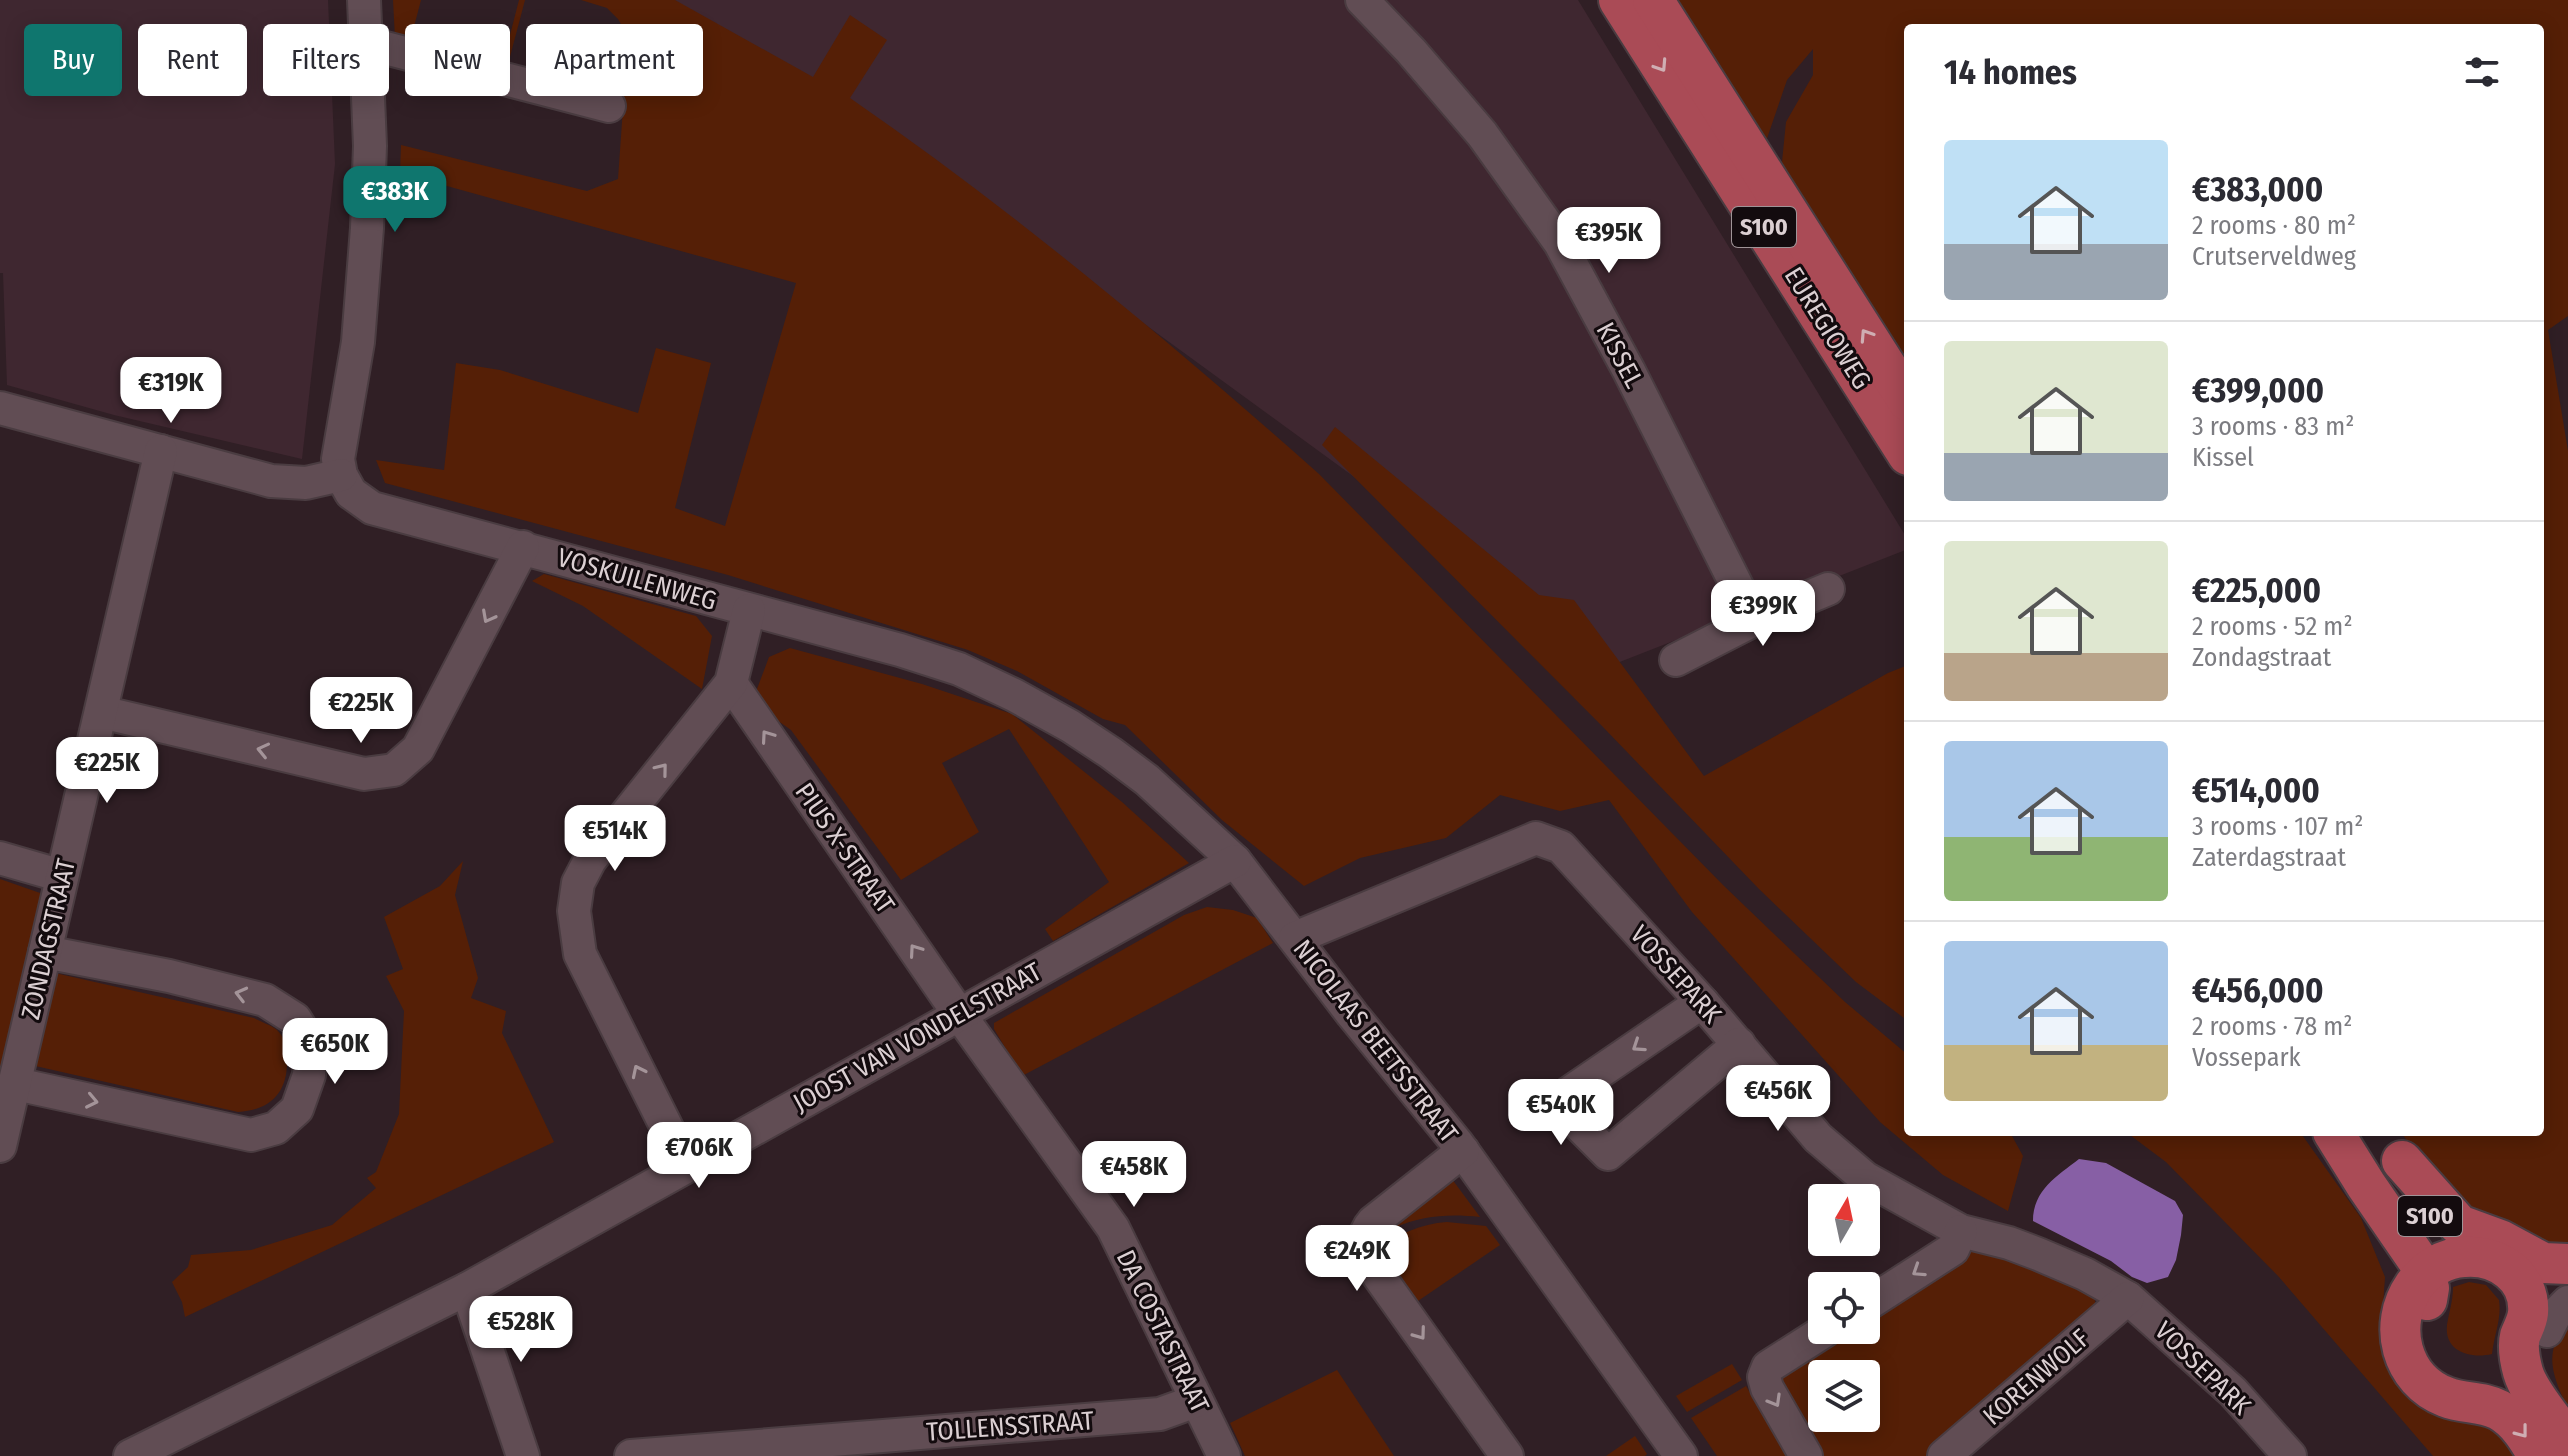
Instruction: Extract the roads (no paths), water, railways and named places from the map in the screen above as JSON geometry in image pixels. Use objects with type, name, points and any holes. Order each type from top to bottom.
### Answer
[{"type":"main road","name":"EUREGIOWEG","points":[[1619,0],[1904,449]]},
{"type":"main road","name":"EUREGIOWEG","points":[[1653,0],[1904,395]]},
{"type":"main road","name":"S100","points":[[2335,1136],[2366,1185],[2407,1277],[2416,1284]]},
{"type":"main road","name":"S100","points":[[2392,1146],[2434,1224],[2451,1243],[2475,1257]]},
{"type":"main road","points":[[2392,1146],[2459,1225],[2500,1240],[2543,1263],[2568,1264]]},
{"type":"main road","points":[[2543,1338],[2519,1347],[2528,1315],[2525,1292],[2513,1272],[2489,1258],[2464,1257],[2442,1262],[2416,1284],[2400,1318],[2404,1356],[2426,1386],[2448,1398],[2476,1402],[2499,1410],[2517,1424],[2557,1446]]},
{"type":"main road","points":[[2416,1284],[2429,1288],[2419,1324],[2425,1351],[2443,1372],[2468,1384],[2482,1384],[2503,1377],[2543,1338]]},
{"type":"main road","points":[[2543,1338],[2525,1377],[2557,1446]]},
{"type":"street","points":[[364,0],[365,24]]},
{"type":"street","name":"KISSEL","points":[[1362,0],[1411,51],[1482,134],[1560,243],[1629,371],[1754,620]]},
{"type":"street","points":[[389,49],[609,106]]},
{"type":"street","points":[[0,408],[283,483],[306,483],[341,475],[338,451],[358,342],[367,228],[368,96]]},
{"type":"street","name":"ZONDAGSTRAAT","points":[[0,1146],[161,451]]},
{"type":"street","name":"VOSKUILENWEG","points":[[341,475],[351,493],[372,508],[900,650],[959,669],[1014,695],[1111,753],[1190,817],[1235,861]]},
{"type":"street","points":[[101,712],[364,774],[394,770],[418,749],[523,547]]},
{"type":"street","points":[[1676,660],[1754,620],[1828,589]]},
{"type":"street","points":[[686,1166],[580,954],[574,911],[578,883],[590,860],[731,683],[749,610]]},
{"type":"street","name":"PIUS X-STRAAT","points":[[731,683],[959,1014]]},
{"type":"street","name":"VOSSEPARK","points":[[1295,938],[1536,838],[1561,847],[1702,1002],[1818,1138],[1865,1178],[1961,1231],[2038,1254],[2085,1274],[2128,1298],[2233,1392],[2290,1456]]},
{"type":"street","points":[[0,858],[62,876]]},
{"type":"street","name":"NICOLAAS BEETSSTRAAT","points":[[1235,861],[1463,1151],[1681,1456]]},
{"type":"street","name":"JOOST VAN VONDELSTRAAT","points":[[130,1456],[467,1289],[1235,861]]},
{"type":"street","points":[[16,1084],[251,1135],[276,1128],[297,1109],[309,1075],[310,1053],[305,1035],[295,1019],[265,1000],[169,976],[45,952]]},
{"type":"street","points":[[1702,1002],[1566,1095],[1578,1124],[1608,1154],[1739,1044]]},
{"type":"street","name":"DA COSTASTRAAT","points":[[959,1014],[1113,1228],[1224,1456]]},
{"type":"street","points":[[1463,1151],[1373,1222],[1366,1230],[1364,1246],[1378,1275],[1507,1456]]},
{"type":"street","points":[[1880,1296],[1953,1249],[1961,1231]]},
{"type":"street","points":[[2513,1272],[2530,1279],[2558,1280],[2568,1277]]},
{"type":"street","points":[[467,1289],[523,1456]]},
{"type":"street","name":"KORENWOLF","points":[[1944,1456],[2128,1298]]},
{"type":"street","points":[[1806,1456],[1767,1388],[1764,1377],[1768,1367],[1808,1341]]},
{"type":"street","name":"TOLLENSSTRAAT","points":[[631,1456],[1160,1414],[1196,1401]]}]
